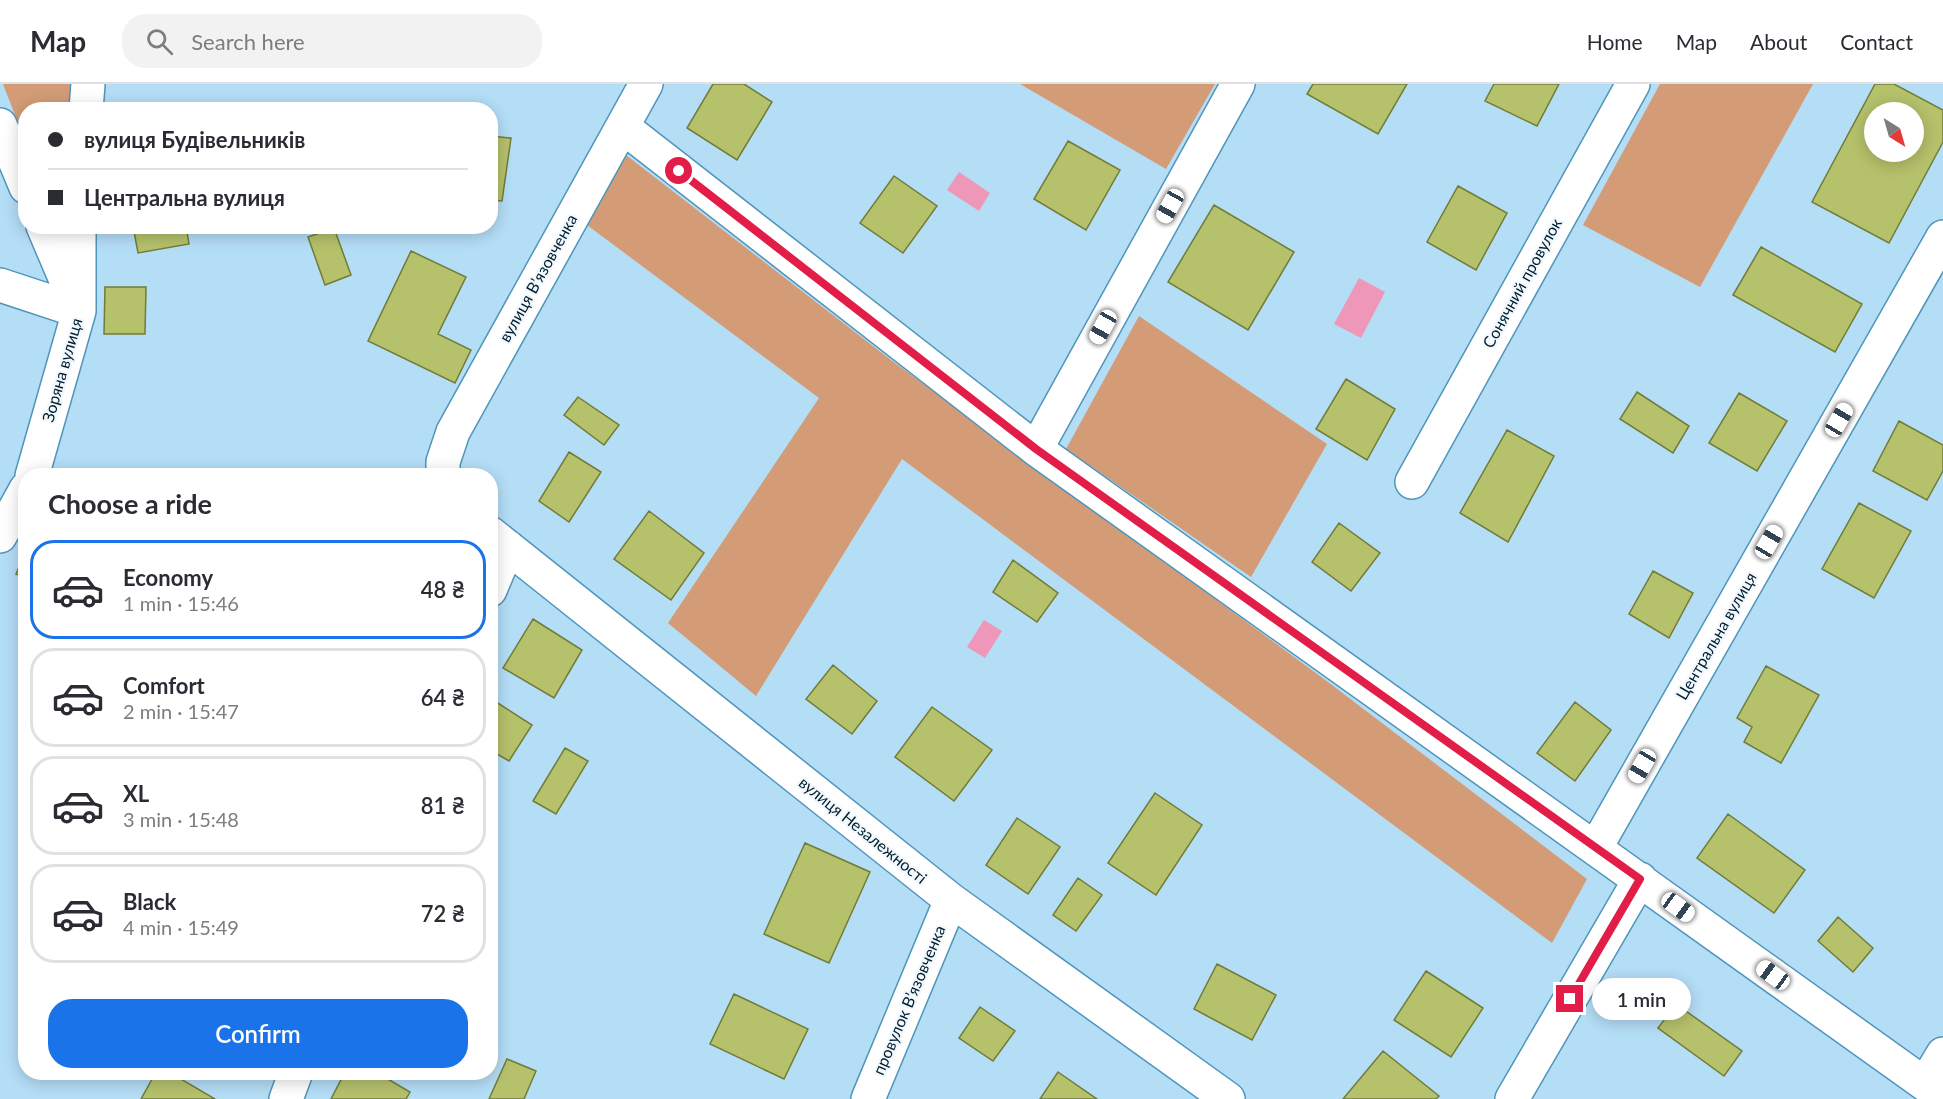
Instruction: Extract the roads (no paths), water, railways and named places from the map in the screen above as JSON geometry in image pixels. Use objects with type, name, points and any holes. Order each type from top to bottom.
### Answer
[{"type":"street","points":[[87,102],[88,84]]},
{"type":"street","name":"вулиця Вʼязовченка","points":[[443,468],[453,432],[646,84]]},
{"type":"street","points":[[1036,449],[1238,84]]},
{"type":"street","name":"Сонячний провулок","points":[[1412,482],[1633,84]]},
{"type":"street","points":[[0,125],[18,166]]},
{"type":"street","points":[[622,127],[1036,449],[1934,1090],[1943,1054]]},
{"type":"street","points":[[46,234],[79,311]]},
{"type":"street","name":"Зоряна вулиця","points":[[34,468],[79,311],[79,234]]},
{"type":"street","name":"Центральна вулиця","points":[[1596,847],[1943,237]]},
{"type":"street","points":[[0,285],[79,311]]},
{"type":"street","points":[[0,536],[18,503]]},
{"type":"street","name":"вулиця Незалежності","points":[[499,540],[951,900],[1228,1099]]},
{"type":"street","points":[[1512,1099],[1640,879]]},
{"type":"street","name":"провулок Вʼязовченка","points":[[868,1099],[951,900]]},
{"type":"street","points":[[286,1099],[293,1080]]}]
